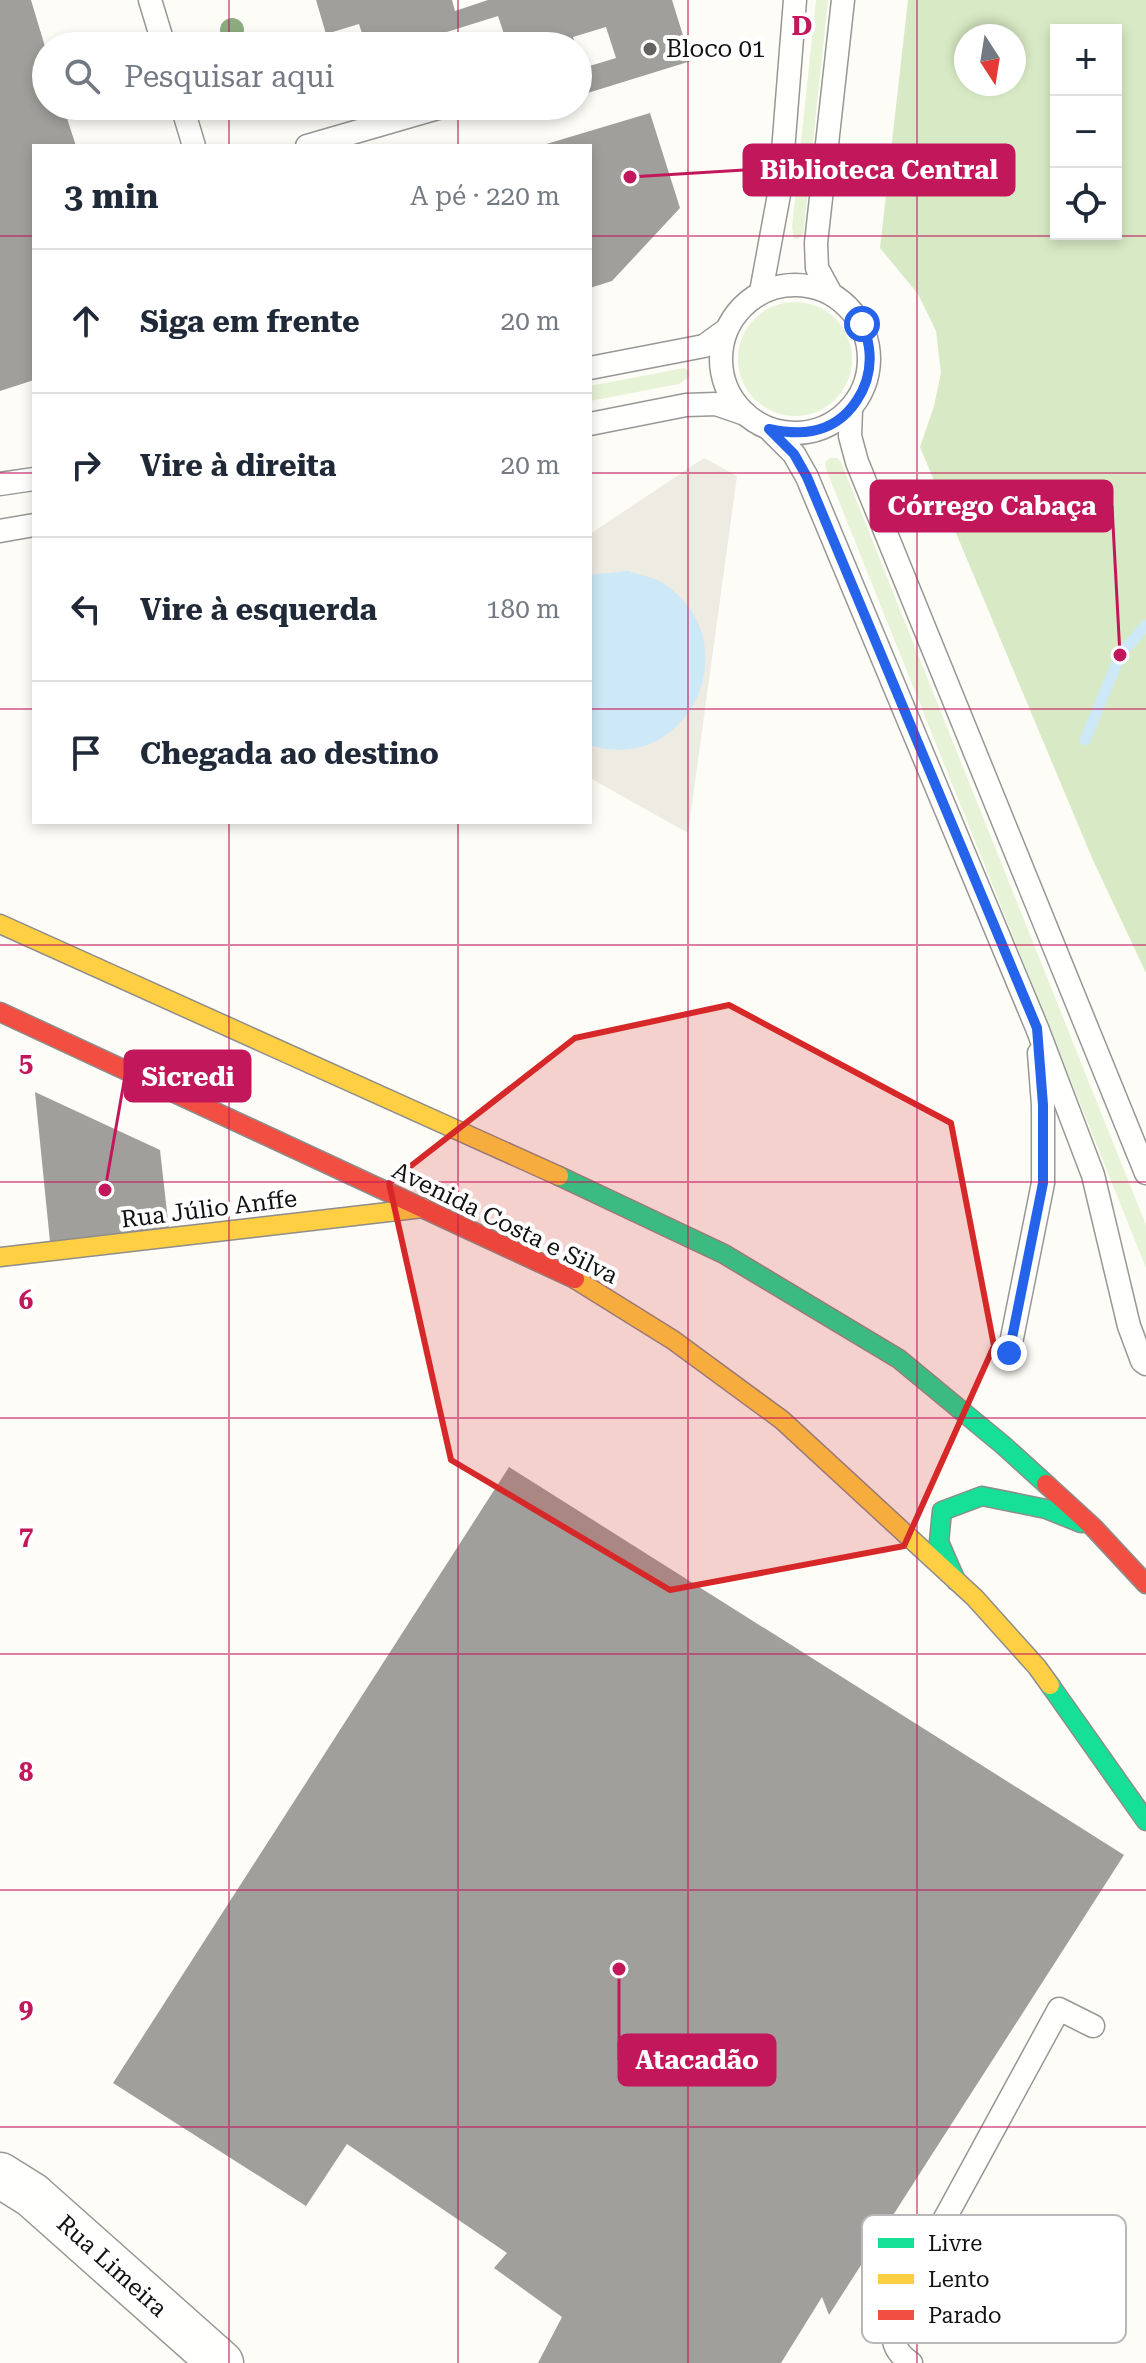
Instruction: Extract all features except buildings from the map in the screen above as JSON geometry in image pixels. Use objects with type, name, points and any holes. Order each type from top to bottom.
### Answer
[{"type":"main road","points":[[0,924],[616,1201],[724,1254],[899,1359],[1003,1445],[1094,1528],[1146,1584]]},
{"type":"main road","name":"Avenida Costa e Silva","points":[[0,1012],[579,1281],[673,1340],[782,1420],[957,1582],[1037,1667],[1146,1821]]},
{"type":"main road","name":"Rua Júlio Anffe","points":[[0,1257],[423,1208]]},
{"type":"main road","points":[[957,1582],[939,1542],[942,1511],[982,1496],[1046,1509],[1094,1528]]},
{"type":"street","name":"Rua Limeira","points":[[0,2175],[32,2195],[221,2363]]},
{"type":"lane","points":[[150,0],[160,32]]},
{"type":"lane","points":[[761,292],[780,189],[795,0]]},
{"type":"lane","points":[[830,292],[817,268],[816,243],[843,0]]},
{"type":"lane","points":[[186,120],[193,144]]},
{"type":"lane","points":[[314,144],[397,120]]},
{"type":"lane","points":[[745,414],[731,396],[722,375],[721,352],[726,330],[740,308],[761,292],[783,285],[807,285],[830,292],[849,306],[862,324],[869,346],[870,368],[863,391],[851,409],[834,423],[813,431],[790,433],[769,429]]},
{"type":"lane","points":[[592,368],[704,346],[726,330]]},
{"type":"lane","points":[[592,424],[686,405],[716,404],[745,414],[769,429],[794,454],[807,477],[1037,1028],[1093,1175],[1129,1326],[1142,1361],[1146,1364]]},
{"type":"lane","points":[[851,409],[850,436],[857,462],[1146,1173]]},
{"type":"lane","points":[[0,484],[32,479]]},
{"type":"lane","points":[[0,531],[32,525]]},
{"type":"lane","points":[[1009,1353],[1043,1183],[1043,1105],[1037,1028]]},
{"type":"lane","points":[[947,2215],[1059,2009],[1093,2026]]},
{"type":"lane","points":[[895,2343],[904,2358],[911,2363]]},
{"type":"highlighted area","points":[[729,1005],[951,1123],[994,1346],[904,1546],[670,1590],[451,1460],[389,1183],[575,1038]]},
{"type":"green space","points":[[816,0],[828,0],[803,235],[794,239],[792,227]]},
{"type":"green space","points":[[908,0],[1146,0],[1146,973],[1092,858],[920,447],[941,373],[936,331],[918,294],[880,248]]},
{"type":"green space","points":[[795,302],[817,306],[836,318],[848,337],[852,359],[848,381],[836,400],[817,412],[795,416],[773,412],[754,400],[742,381],[738,359],[742,337],[754,318],[773,306]]},
{"type":"green space","points":[[684,368],[690,376],[679,384],[592,401],[592,386]]},
{"type":"green space","points":[[830,458],[841,462],[1146,1225],[1146,1268],[826,469],[825,462]]},
{"type":"shaded area","points":[[704,458],[737,476],[688,833],[592,779],[592,533]]},
{"type":"water","points":[[628,571],[663,583],[689,608],[703,638],[705,669],[697,698],[680,723],[655,741],[625,750],[592,745],[592,575]]},
{"type":"waterway","points":[[1085,740],[1120,655],[1146,625]]},
{"type":"traffic: fast","points":[[559,1176],[724,1254],[899,1359],[1046,1484]]},
{"type":"traffic: fast","points":[[956,1581],[939,1542],[942,1511],[982,1496],[1046,1509],[1081,1523]]},
{"type":"traffic: fast","points":[[1050,1685],[1146,1821]]},
{"type":"traffic: slow","points":[[0,924],[559,1176]]},
{"type":"traffic: slow","points":[[0,1257],[423,1208]]},
{"type":"traffic: slow","points":[[575,1279],[673,1340],[782,1420],[975,1598],[1050,1685]]},
{"type":"traffic: jam","points":[[0,1012],[575,1279]]},
{"type":"traffic: jam","points":[[1046,1484],[1094,1528],[1146,1584]]},
{"type":"place","name":"Bloco 01","points":[[650,49]]},
{"type":"place","name":"Biblioteca Central","points":[[630,177]]},
{"type":"place","name":"Córrego Cabaça","points":[[1120,655]]},
{"type":"place","name":"Sicredi","points":[[105,1190]]},
{"type":"place","name":"Atacadão","points":[[619,1969]]},
{"type":"route","points":[[862,324],[869,346],[870,368],[863,391],[851,409],[834,423],[813,431],[790,433],[769,429],[794,454],[807,477],[1037,1028],[1043,1105],[1043,1183],[1009,1353]]}]
